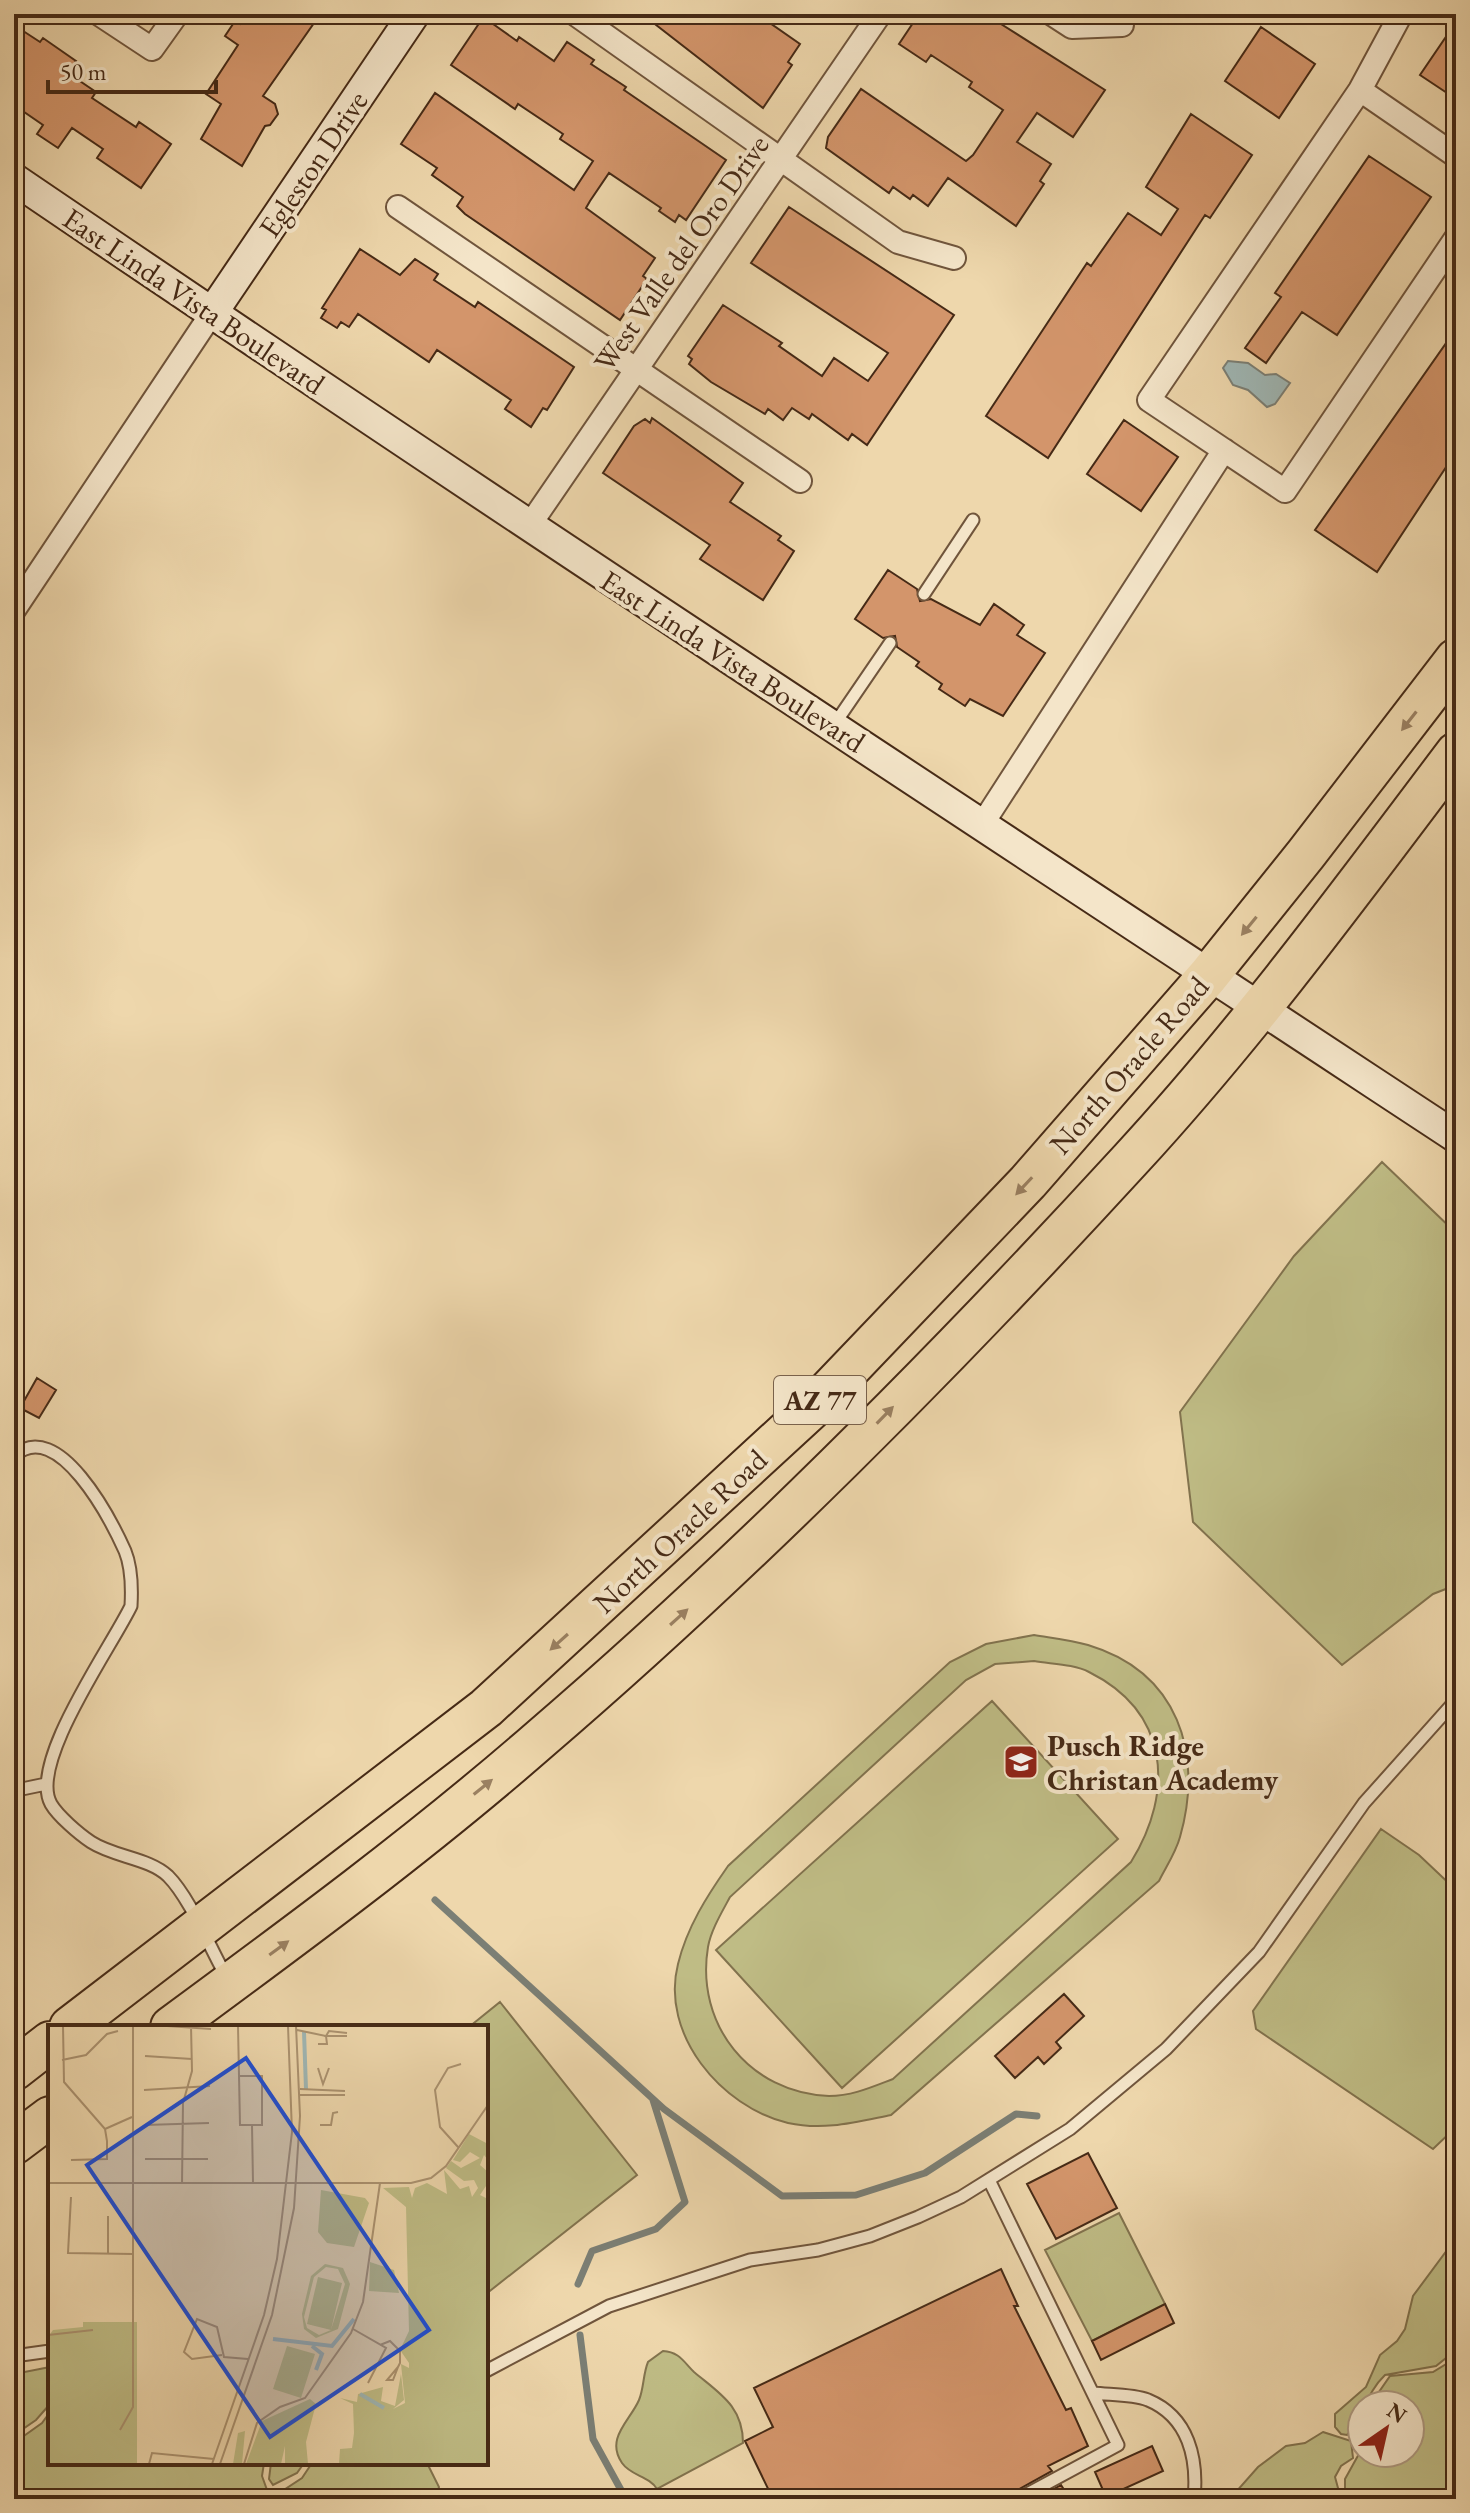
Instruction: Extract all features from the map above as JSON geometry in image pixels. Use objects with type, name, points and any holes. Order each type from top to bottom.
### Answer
[{"type":"highway","name":"North Oracle Road","points":[[73,2025],[486,1708],[811,1409],[1028,1182],[1208,976],[1456,659]]},
{"type":"highway","name":"North Oracle Road","points":[[174,2025],[370,1880],[536,1744],[692,1605],[842,1459],[1133,1158],[1258,1008],[1456,753]]},
{"type":"highway","points":[[14,2070],[48,2044]]},
{"type":"highway","points":[[14,2144],[48,2118]]},
{"type":"street","points":[[99,14],[152,49],[177,14]]},
{"type":"street","name":"Egleston Drive","points":[[212,313],[414,14]]},
{"type":"street","points":[[575,14],[898,242],[954,258]]},
{"type":"street","name":"West Valle del Oro Drive","points":[[529,526],[880,14]]},
{"type":"street","points":[[1052,14],[1072,27],[1122,25]]},
{"type":"street","points":[[1401,14],[1360,90],[1149,400],[1285,491],[1456,238]]},
{"type":"street","points":[[1360,90],[1456,156]]},
{"type":"street","name":"East Linda Vista Boulevard","points":[[14,179],[832,728],[983,823],[1208,976],[1456,1137]]},
{"type":"street","points":[[398,207],[800,481]]},
{"type":"street","points":[[14,610],[212,313]]},
{"type":"street","points":[[983,823],[1224,450]]},
{"type":"lane","points":[[924,594],[973,520]]},
{"type":"lane","points":[[832,728],[890,643]]},
{"type":"lane","points":[[14,1456],[19,1451],[47,1448],[71,1462],[126,1553],[132,1583],[131,1606],[53,1754],[46,1784],[51,1805],[90,1841],[121,1858],[165,1873],[179,1889],[231,1983]]},
{"type":"lane","points":[[488,2370],[609,2306],[750,2260],[818,2250],[870,2236],[961,2197],[1070,2129],[1166,2049],[1259,1952],[1364,1803],[1456,1700]]},
{"type":"lane","points":[[14,1785],[22,1789],[46,1784]]},
{"type":"lane","points":[[989,2180],[1118,2445],[1018,2499]]},
{"type":"lane","points":[[14,2356],[48,2351]]},
{"type":"lane","points":[[1093,2393],[1146,2399],[1170,2412],[1189,2437],[1196,2476],[1194,2499]]},
{"type":"shaded area","points":[[1382,1162],[1456,1233],[1456,1585],[1433,1594],[1342,1665],[1193,1522],[1180,1412],[1294,1256]]},
{"type":"shaded area","points":[[1034,1635],[1088,1645],[1119,1658],[1144,1675],[1163,1695],[1177,1720],[1185,1746],[1188,1775],[1187,1806],[1173,1854],[1159,1881],[891,2115],[840,2125],[814,2126],[788,2123],[763,2114],[719,2084],[701,2064],[687,2041],[678,2016],[675,1990],[678,1964],[692,1925],[728,1866],[950,1662],[986,1644]],"holes":[[[1034,1661],[1089,1672],[1116,1689],[1136,1709],[1149,1731],[1156,1755],[1158,1781],[1154,1808],[1131,1862],[893,2079],[854,2093],[829,2096],[801,2092],[775,2082],[753,2068],[734,2050],[720,2028],[710,2003],[706,1976],[709,1941],[730,1897],[966,1680],[995,1664]]]},
{"type":"shaded area","points":[[992,1701],[1118,1839],[842,2088],[716,1950]]},
{"type":"shaded area","points":[[1381,1829],[1419,1855],[1456,1890],[1456,2127],[1433,2149],[1256,2029],[1253,2011]]},
{"type":"shaded area","points":[[500,2002],[637,2175],[488,2292],[488,2025],[471,2025]]},
{"type":"shaded area","points":[[1119,2213],[1165,2304],[1092,2341],[1045,2250]]},
{"type":"shaded area","points":[[1456,2238],[1456,2350],[1436,2366],[1385,2375],[1374,2389],[1364,2389],[1380,2355],[1397,2341],[1405,2329],[1413,2296]]},
{"type":"shaded area","points":[[663,2351],[680,2358],[728,2402],[739,2419],[743,2443],[657,2489],[622,2463],[616,2446],[621,2430],[639,2400],[648,2362]]},
{"type":"shaded area","points":[[1456,2358],[1456,2499],[1345,2499],[1345,2479],[1351,2469],[1426,2469],[1426,2389],[1381,2389],[1390,2376],[1433,2372]]},
{"type":"shaded area","points":[[48,2367],[48,2406],[36,2420],[14,2435],[14,2374]]},
{"type":"shaded area","points":[[1346,2404],[1346,2435],[1335,2427],[1335,2414]]},
{"type":"shaded area","points":[[48,2415],[48,2465],[264,2465],[262,2476],[267,2490],[252,2492],[244,2499],[14,2499],[14,2443],[42,2423]]},
{"type":"shaded area","points":[[1323,2432],[1346,2439],[1346,2463],[1335,2477],[1341,2499],[1218,2499],[1236,2492],[1258,2467],[1286,2446],[1305,2443]]},
{"type":"shaded area","points":[[271,2465],[303,2465],[297,2473],[273,2485],[269,2479]]},
{"type":"shaded area","points":[[311,2465],[428,2465],[439,2487],[436,2496],[430,2499],[270,2499],[302,2478]]},
{"type":"water","points":[[1228,361],[1248,363],[1265,375],[1276,374],[1290,383],[1275,404],[1267,407],[1248,390],[1233,385],[1223,368]]},
{"type":"building","points":[[246,14],[300,14],[314,23],[263,96],[275,104],[278,114],[270,125],[265,126],[242,166],[201,139],[221,104],[206,94],[238,45],[225,36],[235,21],[240,24]]},
{"type":"building","points":[[642,14],[757,14],[800,44],[788,62],[792,65],[763,108]]},
{"type":"building","points":[[919,14],[993,14],[1003,21],[1001,24],[1105,90],[1073,137],[1037,113],[1017,142],[1051,164],[1040,181],[1044,184],[1016,226],[948,178],[928,206],[913,195],[910,199],[893,187],[889,193],[826,148],[828,137],[861,89],[966,161],[973,155],[1003,110],[969,87],[972,82],[931,55],[926,62],[899,44]]},
{"type":"building","points":[[486,19],[517,41],[519,37],[554,61],[567,42],[594,60],[591,64],[626,87],[624,90],[726,160],[686,220],[679,215],[675,222],[659,211],[661,208],[609,173],[590,201],[586,208],[655,258],[643,276],[647,279],[620,320],[465,214],[457,206],[463,197],[432,175],[437,168],[401,144],[435,93],[574,190],[593,161],[560,139],[563,134],[518,104],[515,109],[451,65],[480,22]]},
{"type":"building","points":[[1456,22],[1456,99],[1420,75]]},
{"type":"building","points":[[14,25],[40,42],[43,38],[76,61],[68,73],[96,92],[92,98],[136,127],[139,122],[171,144],[141,188],[97,158],[103,149],[72,128],[58,148],[37,134],[43,125],[14,105],[20,97],[14,93]]},
{"type":"building","points":[[1261,27],[1315,64],[1279,118],[1225,81]]},
{"type":"building","points":[[1191,114],[1252,155],[1210,218],[1205,215],[1048,458],[986,416],[1087,263],[1091,266],[1128,213],[1161,235],[1178,209],[1146,187]]},
{"type":"building","points":[[1369,156],[1431,197],[1337,335],[1302,312],[1266,363],[1245,348],[1281,297],[1275,293]]},
{"type":"building","points":[[789,207],[954,315],[867,445],[852,434],[848,440],[812,414],[809,419],[792,408],[783,420],[768,409],[765,414],[711,382],[689,364],[692,359],[688,356],[723,305],[782,343],[779,346],[822,376],[834,358],[868,381],[888,353],[751,263]]},
{"type":"building","points":[[360,249],[400,275],[415,259],[438,274],[434,280],[475,307],[478,302],[574,367],[547,410],[543,408],[531,427],[505,409],[511,400],[437,350],[429,362],[358,314],[349,327],[341,322],[337,328],[321,318],[326,310],[322,308]]},
{"type":"building","points":[[1456,329],[1456,452],[1377,572],[1315,530]]},
{"type":"building","points":[[652,418],[743,483],[730,502],[781,536],[778,540],[794,551],[763,600],[700,559],[710,545],[603,473],[634,426],[645,419],[650,423]]},
{"type":"building","points":[[1124,420],[1178,457],[1141,511],[1087,474]]},
{"type":"building","points":[[888,570],[917,589],[920,601],[931,599],[980,625],[994,604],[1024,625],[1017,635],[1045,653],[1003,716],[970,699],[965,706],[939,689],[942,684],[916,666],[919,662],[897,647],[895,636],[883,638],[855,619]]},
{"type":"building","points":[[37,1378],[56,1390],[39,1418],[20,1408]]},
{"type":"building","points":[[1064,1994],[1084,2016],[1056,2042],[1061,2048],[1044,2064],[1038,2057],[1015,2078],[995,2056]]},
{"type":"building","points":[[1088,2153],[1117,2208],[1056,2239],[1027,2184]]},
{"type":"building","points":[[1001,2269],[1018,2306],[1014,2306],[1066,2410],[1071,2408],[1088,2446],[1048,2466],[1052,2471],[1014,2492],[1010,2499],[773,2499],[745,2441],[773,2427],[754,2388]]},
{"type":"building","points":[[1165,2304],[1174,2323],[1101,2360],[1092,2341]]},
{"type":"building","points":[[1152,2446],[1163,2471],[1106,2497],[1095,2472]]},
{"type":"building","points":[[1061,2485],[1070,2499],[1036,2499]]},
{"type":"waterway","points":[[435,1900],[664,2109],[782,2196],[856,2195],[925,2173],[1016,2114],[1037,2116]]},
{"type":"waterway","points":[[578,2284],[592,2251],[656,2229],[685,2202],[653,2100]]},
{"type":"waterway","points":[[580,2335],[593,2439],[626,2499]]},
{"type":"place","name":"Pusch Ridge Christan Academy","points":[[1021,1762]]}]
